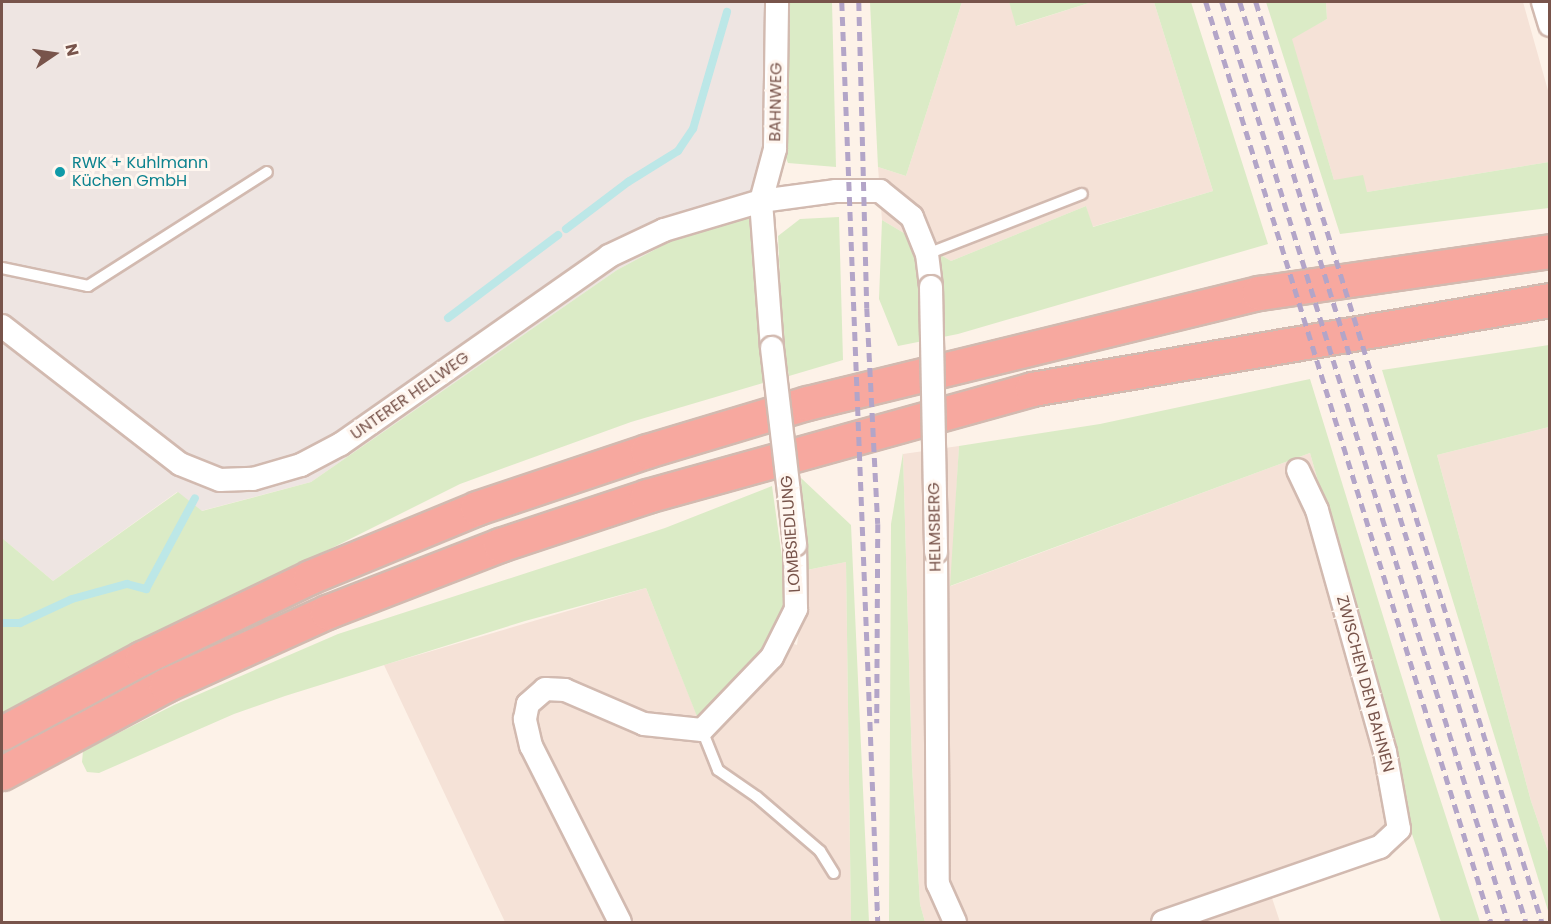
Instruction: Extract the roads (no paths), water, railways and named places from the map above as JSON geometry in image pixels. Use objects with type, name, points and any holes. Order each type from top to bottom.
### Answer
[{"type":"highway","points":[[2,733],[142,657],[309,577],[477,508],[648,451],[807,403],[1259,293],[1550,251]]},
{"type":"highway","points":[[2,773],[166,686],[327,612],[500,545],[647,496],[1032,389],[1550,300]]},
{"type":"street","name":"BAHNWEG","points":[[761,201],[775,149],[777,2]]},
{"type":"street","points":[[1543,2],[1550,25]]},
{"type":"street","name":"UNTERER HELLWEG","points":[[2,326],[180,464],[220,480],[253,479],[301,465],[341,444],[609,256],[664,230],[761,201],[836,190]]},
{"type":"street","name":"HELMSBERG","points":[[836,190],[880,191],[896,200],[912,217],[927,254],[931,287],[936,552],[938,884],[955,922]]},
{"type":"street","name":"LOMBSIEDLUNG","points":[[702,730],[772,657],[796,609],[795,544],[772,348],[761,201]]},
{"type":"street","name":"ZWISCHEN DEN BAHNEN","points":[[1162,922],[1380,847],[1399,829],[1385,752],[1343,602],[1317,510],[1298,470]]},
{"type":"street","points":[[620,922],[531,746],[525,719],[528,704],[545,689],[565,690],[644,724],[702,730]]},
{"type":"lane","points":[[2,268],[88,286],[267,172]]},
{"type":"lane","points":[[927,254],[1082,194]]},
{"type":"lane","points":[[702,730],[718,770],[757,797],[820,852],[834,873]]},
{"type":"waterway","points":[[566,229],[628,182],[678,151],[693,129],[727,12]]},
{"type":"waterway","points":[[448,318],[558,235]]},
{"type":"waterway","points":[[2,623],[20,623],[72,599],[127,584],[146,589],[195,498]]},
{"type":"railway","points":[[842,2],[878,922]]},
{"type":"railway","points":[[859,2],[867,308],[878,524],[877,723]]},
{"type":"railway","points":[[1206,2],[1491,922]]},
{"type":"railway","points":[[1222,2],[1508,922]]},
{"type":"railway","points":[[1240,2],[1526,922]]},
{"type":"railway","points":[[1256,2],[1542,922]]},
{"type":"place","name":"RWK + Kuhlmann Küchen GmbH","points":[[60,172]]}]
